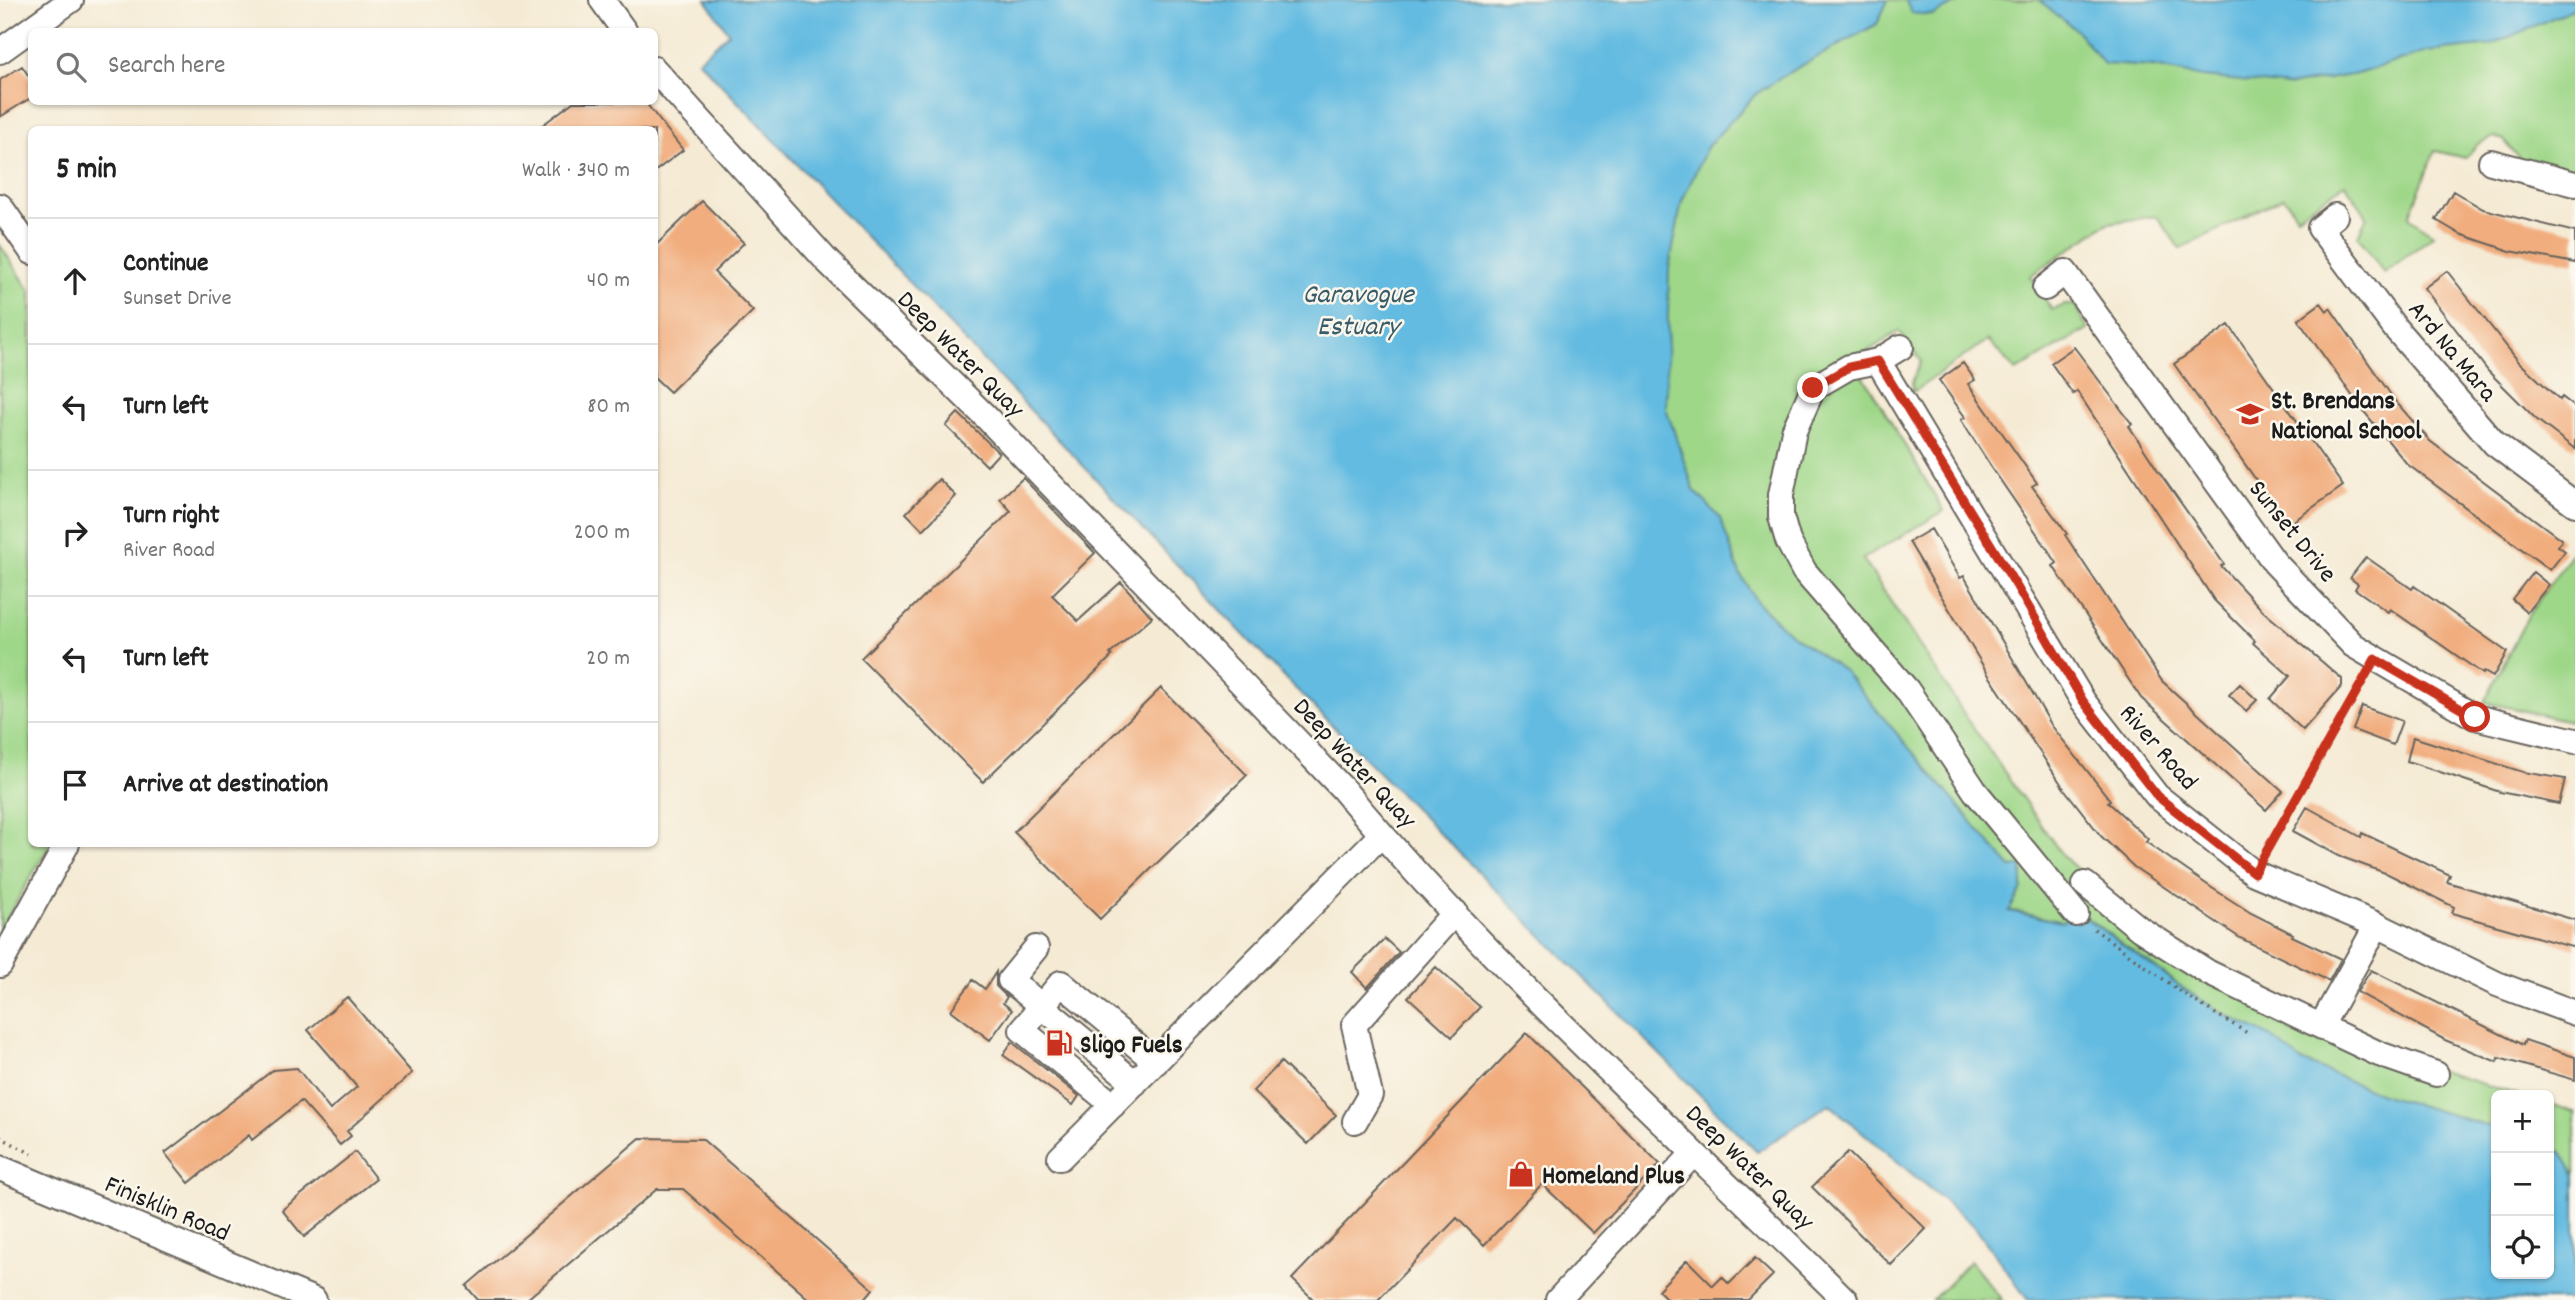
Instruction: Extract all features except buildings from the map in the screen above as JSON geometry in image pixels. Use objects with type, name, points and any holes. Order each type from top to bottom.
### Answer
[{"type":"street","points":[[32,28],[71,0]]},
{"type":"street","points":[[602,0],[622,28]]},
{"type":"street","points":[[0,51],[28,31]]},
{"type":"street","name":"Deep Water Quay","points":[[658,73],[827,261],[985,416],[1343,789],[1381,835],[1569,1031],[1845,1300]]},
{"type":"street","points":[[2491,162],[2575,184]]},
{"type":"street","points":[[0,206],[28,246]]},
{"type":"street","name":"Ard Na Mara","points":[[2335,216],[2320,228],[2395,328],[2495,444],[2575,504]]},
{"type":"street","name":"Sunset Drive","points":[[2045,288],[2065,272],[2275,563],[2353,645],[2475,717],[2575,741]]},
{"type":"street","points":[[1901,347],[1878,361],[1849,367],[1813,388],[1794,431],[1781,495],[1781,517],[1788,541],[1804,571],[1907,691],[1975,791],[2076,914]]},
{"type":"street","name":"River Road","points":[[1878,361],[2017,587],[2083,701],[2157,796],[2254,873],[2377,925],[2497,984],[2575,1013]]},
{"type":"street","points":[[1060,1158],[1381,835]]},
{"type":"street","points":[[0,965],[65,847]]},
{"type":"street","points":[[2085,884],[2175,954],[2209,974],[2379,1054],[2436,1074]]},
{"type":"street","points":[[1355,1121],[1370,1095],[1354,1025],[1455,912]]},
{"type":"street","points":[[2321,1026],[2377,925]]},
{"type":"street","points":[[1036,948],[1010,980],[1135,1083]]},
{"type":"street","points":[[1113,1105],[1022,1030],[1061,983],[1156,1062]]},
{"type":"street","points":[[1558,1300],[1694,1153]]},
{"type":"street","name":"Finisklin Road","points":[[0,1168],[314,1300]]},
{"type":"path","points":[[2254,873],[2375,659]]},
{"type":"path","points":[[2076,914],[2181,992],[2249,1034]]},
{"type":"green space","points":[[1089,0],[2575,0],[2575,176],[2522,162],[2504,140],[2493,137],[2478,144],[2465,158],[2435,151],[2409,217],[2434,235],[2384,273],[2358,236],[2367,216],[2345,184],[2297,216],[2284,197],[2180,249],[2157,216],[2108,223],[2030,276],[2052,310],[2064,305],[2075,305],[2088,329],[2016,371],[1988,340],[1913,392],[1912,382],[1921,361],[1899,331],[1854,360],[1944,511],[1863,559],[1966,717],[2063,856],[2121,910],[2212,969],[2437,1070],[2503,1090],[2491,1090],[2491,1191],[2186,990],[2076,910],[2062,922],[2008,910]]},
{"type":"green space","points":[[0,245],[28,287],[28,847],[48,847],[0,930]]},
{"type":"green space","points":[[2575,548],[2575,722],[2484,702],[2529,614]]},
{"type":"green space","points":[[2554,1106],[2575,1112],[2575,1277],[2554,1254]]},
{"type":"green space","points":[[1970,1261],[2002,1300],[1932,1300]]},
{"type":"water","name":"Garavogue Estuary","points":[[706,0],[1888,0],[1877,24],[1788,73],[1756,94],[1707,147],[1682,201],[1669,268],[1666,408],[1694,490],[1720,518],[1740,574],[1757,602],[1788,632],[1844,671],[2010,867],[2022,866],[2022,889],[2009,911],[2062,922],[2075,910],[2185,990],[2226,1015],[2270,1036],[2301,1061],[2381,1094],[2491,1127],[2491,1279],[2554,1279],[2554,1149],[2562,1152],[2575,1175],[2575,1300],[2028,1300],[1974,1226],[1829,1104],[1757,1152],[1277,670],[698,60],[729,33]]},
{"type":"water","points":[[1905,0],[1964,0],[1933,15],[1912,13]]},
{"type":"water","points":[[2039,0],[2575,0],[2575,8],[2491,45],[2427,52],[2357,74],[2288,86],[2203,77],[2154,67],[2104,64],[2077,31]]},
{"type":"place","name":"St. Brendans National School","points":[[2250,414]]},
{"type":"place","name":"Sligo Fuels","points":[[1059,1043]]},
{"type":"place","name":"Homeland Plus","points":[[1521,1174]]},
{"type":"route","points":[[1813,388],[1849,367],[1878,361],[2017,587],[2083,701],[2157,796],[2254,873],[2375,659],[2475,717]]}]
